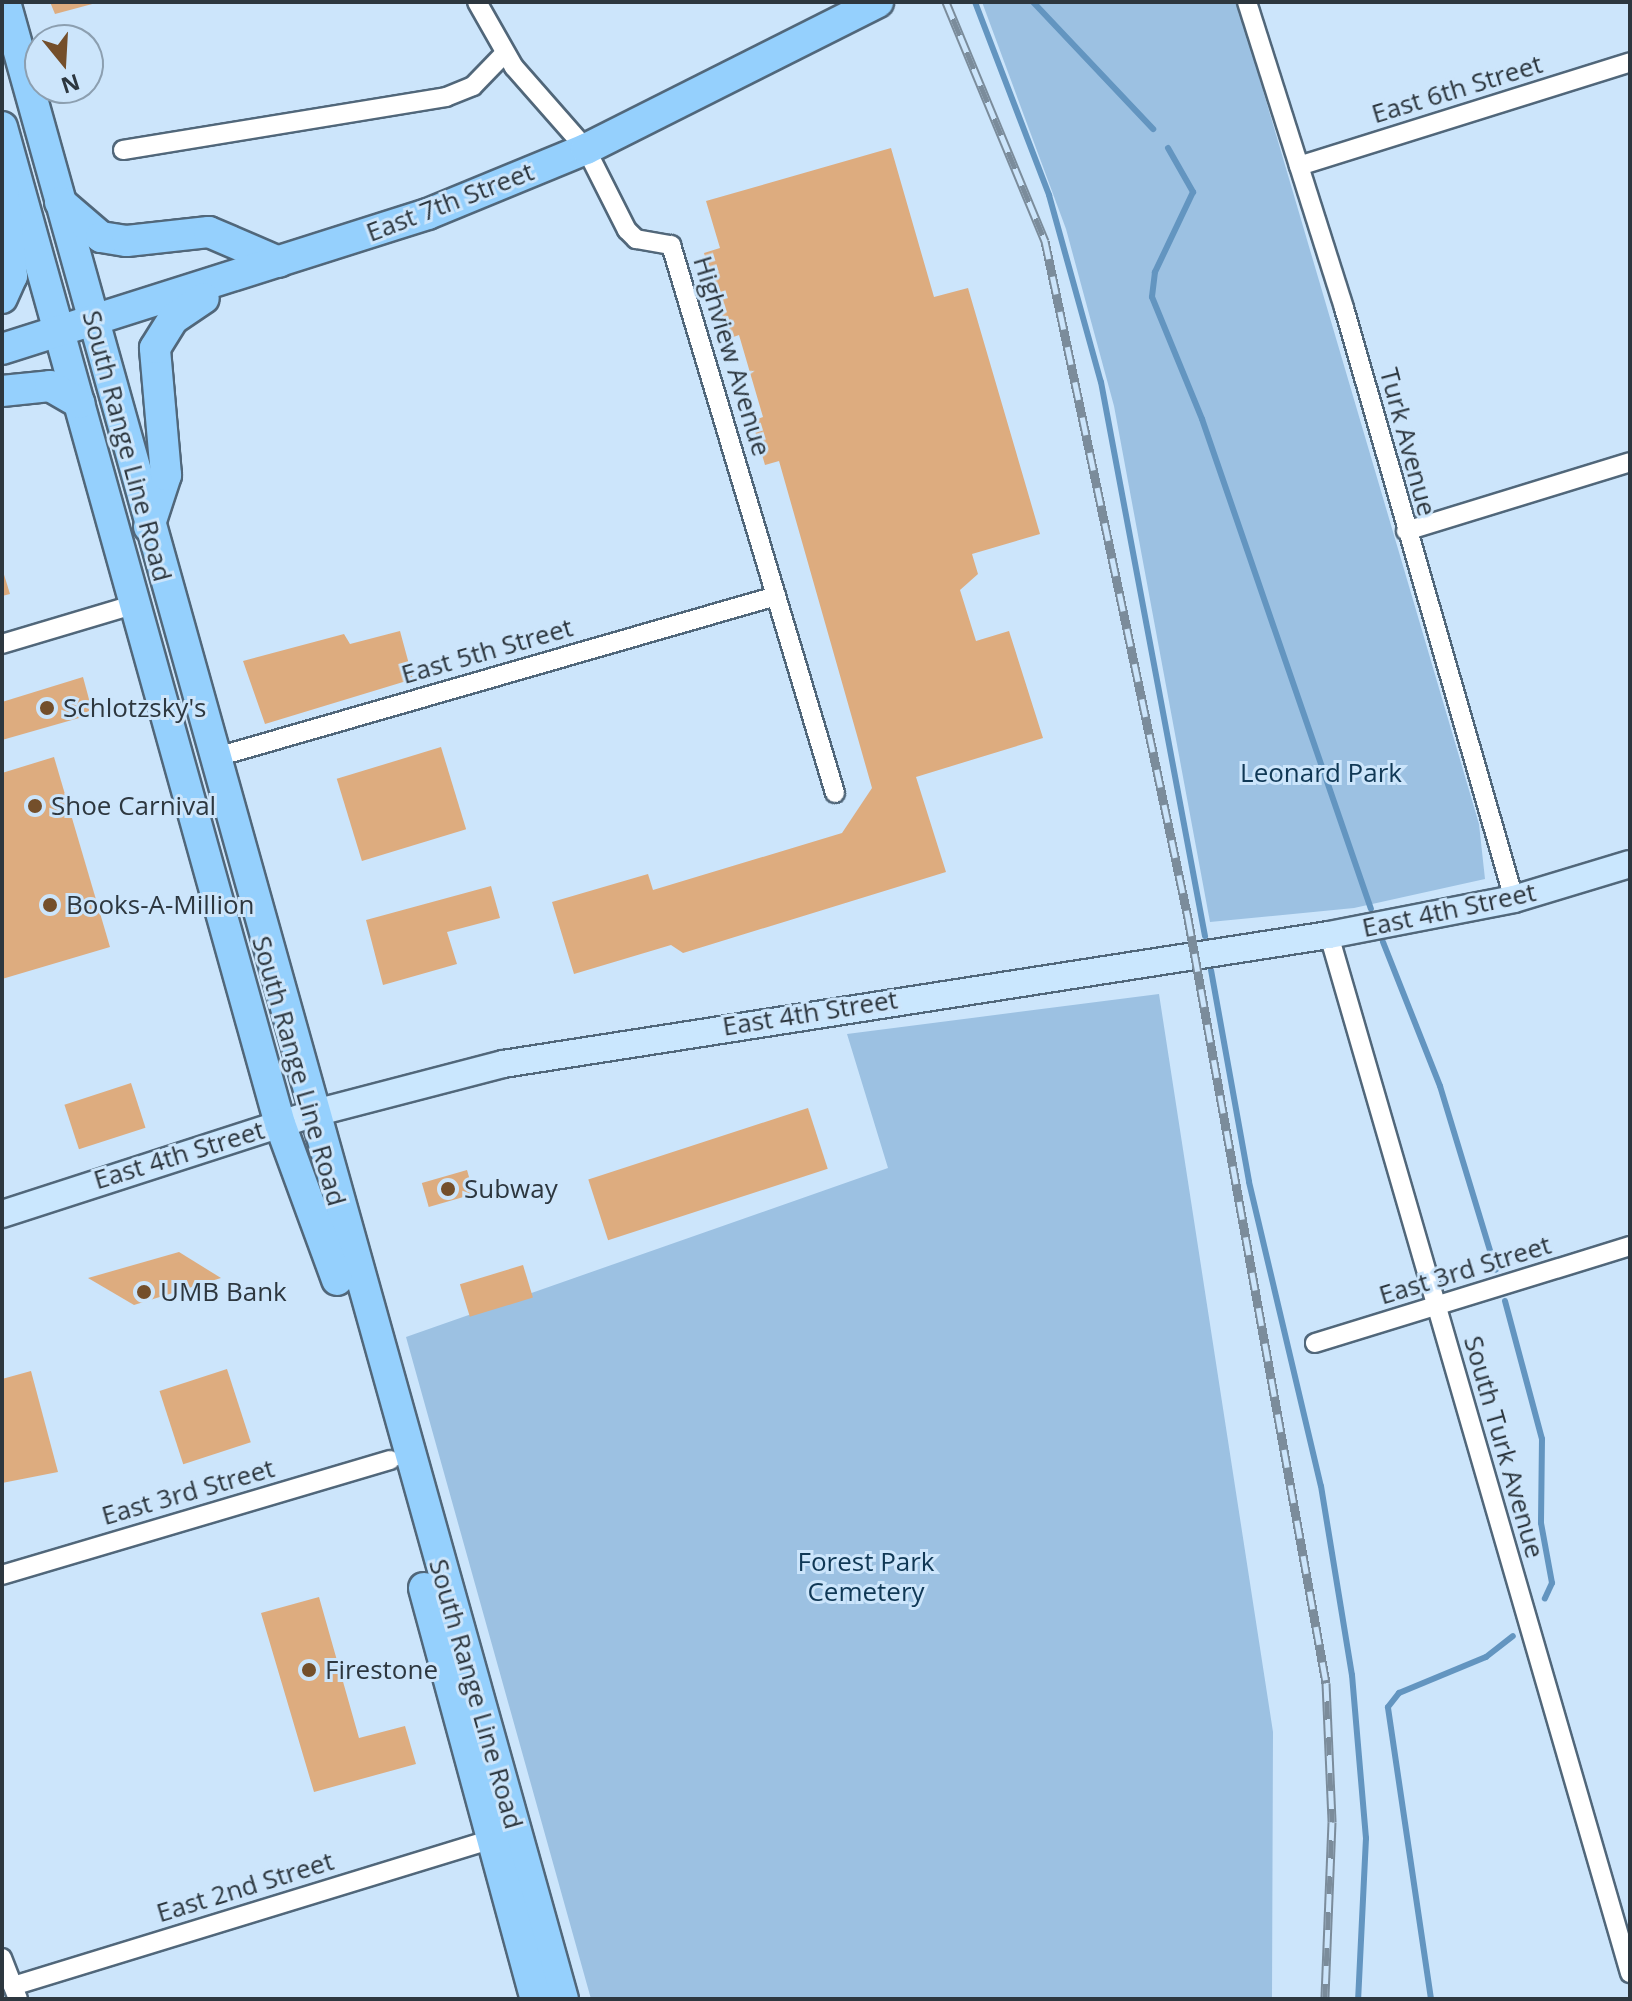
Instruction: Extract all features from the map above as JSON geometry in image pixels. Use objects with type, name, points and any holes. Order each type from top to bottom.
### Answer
[{"type":"main road","name":"South Range Line Road","points":[[5,2],[311,1114],[563,1999]]},
{"type":"main road","name":"East 7th Street","points":[[2,349],[229,281],[428,214],[586,149],[878,2]]},
{"type":"main road","name":"South Range Line Road","points":[[2,127],[57,334],[80,403],[280,1124],[327,1246],[390,1460],[536,1999]]},
{"type":"main road","points":[[2,298],[12,276],[2,181],[10,156]]},
{"type":"main road","points":[[60,202],[101,237],[209,232],[279,262]]},
{"type":"main road","points":[[149,527],[166,475],[155,348],[173,319],[229,281]]},
{"type":"main road","points":[[2,391],[50,386],[80,403]]},
{"type":"street","name":"Highview Avenue","points":[[477,2],[504,54],[586,149],[627,230],[636,239],[671,245],[835,793]]},
{"type":"street","name":"Turk Avenue","points":[[1247,2],[1299,166],[1514,899]]},
{"type":"street","points":[[123,150],[446,97],[483,79],[504,54]]},
{"type":"street","name":"East 6th Street","points":[[1299,166],[1630,62]]},
{"type":"street","points":[[1406,531],[1630,462]]},
{"type":"street","name":"East 5th Street","points":[[213,758],[776,596]]},
{"type":"street","points":[[2,644],[136,604]]},
{"type":"street","name":"East 4th Street","points":[[2,1214],[311,1114],[515,1062],[1329,935],[1514,899],[1630,864]]},
{"type":"street","name":"South Turk Avenue","points":[[1329,935],[1630,1973]]},
{"type":"street","name":"East 3rd Street","points":[[1315,1343],[1630,1246]]},
{"type":"street","name":"East 3rd Street","points":[[2,1575],[390,1460]]},
{"type":"street","name":"East 2nd Street","points":[[15,1992],[493,1839]]},
{"type":"street","points":[[2,1958],[15,1992]]},
{"type":"green space","name":"Leonard Park","points":[[982,2],[1237,2],[1479,824],[1485,879],[1354,908],[1210,922],[1114,406],[1066,229]]},
{"type":"green space","name":"Forest Park Cemetery","points":[[1159,994],[1273,1732],[1272,1999],[591,1999],[406,1337],[888,1168],[847,1034]]},
{"type":"building","points":[[50,2],[95,2],[96,3],[55,14]]},
{"type":"building","points":[[891,148],[934,297],[968,288],[1040,534],[972,554],[978,574],[960,590],[976,641],[1009,631],[1043,738],[916,777],[946,872],[683,953],[671,945],[574,974],[552,902],[648,874],[653,890],[842,833],[872,788],[779,461],[765,465],[752,421],[763,417],[739,335],[728,339],[704,253],[720,248],[706,201]]},
{"type":"building","points":[[2,568],[10,594],[2,596]]},
{"type":"building","points":[[400,631],[413,679],[265,724],[243,661],[344,634],[350,644]]},
{"type":"building","name":"Schlotzsky's","points":[[83,677],[93,714],[2,740],[2,702]]},
{"type":"building","points":[[441,747],[466,829],[362,861],[337,779]]},
{"type":"building","name":"Books-A-Million","points":[[54,757],[110,947],[2,979],[2,773]]},
{"type":"building","points":[[491,886],[500,918],[447,932],[457,964],[383,985],[366,920]]},
{"type":"building","points":[[131,1083],[146,1128],[79,1149],[64,1105]]},
{"type":"building","points":[[808,1108],[828,1169],[608,1240],[588,1179]]},
{"type":"building","name":"Subway","points":[[467,1170],[474,1194],[429,1207],[422,1183]]},
{"type":"building","name":"UMB Bank","points":[[179,1252],[221,1278],[134,1305],[88,1278]]},
{"type":"building","points":[[523,1265],[533,1298],[470,1317],[460,1284]]},
{"type":"building","points":[[227,1369],[251,1442],[183,1464],[159,1391]]},
{"type":"building","points":[[31,1371],[58,1472],[2,1483],[2,1379]]},
{"type":"building","name":"Firestone","points":[[319,1597],[359,1738],[405,1726],[416,1764],[314,1792],[261,1613]]},
{"type":"waterway","points":[[975,2],[1049,195],[1101,382],[1205,936]]},
{"type":"waterway","points":[[1033,2],[1153,129]]},
{"type":"waterway","points":[[1168,148],[1193,192],[1155,272],[1152,297],[1202,419],[1371,909]]},
{"type":"waterway","points":[[1383,942],[1440,1086],[1496,1270]]},
{"type":"waterway","points":[[1211,970],[1249,1182],[1321,1486],[1352,1675],[1366,1838],[1358,1999]]},
{"type":"waterway","points":[[1505,1301],[1542,1439],[1541,1523],[1552,1583],[1545,1598]]},
{"type":"waterway","points":[[1431,1999],[1388,1707],[1399,1693],[1486,1657],[1513,1636]]},
{"type":"railway","points":[[946,2],[1045,241],[1188,918],[1326,1683],[1332,1822],[1325,1999]]},
{"type":"place","name":"Schlotzsky's","points":[[47,708]]},
{"type":"place","name":"Shoe Carnival","points":[[35,806]]},
{"type":"place","name":"Books-A-Million","points":[[50,905]]},
{"type":"place","name":"Subway","points":[[448,1189]]},
{"type":"place","name":"UMB Bank","points":[[144,1292]]},
{"type":"place","name":"Firestone","points":[[309,1670]]}]
